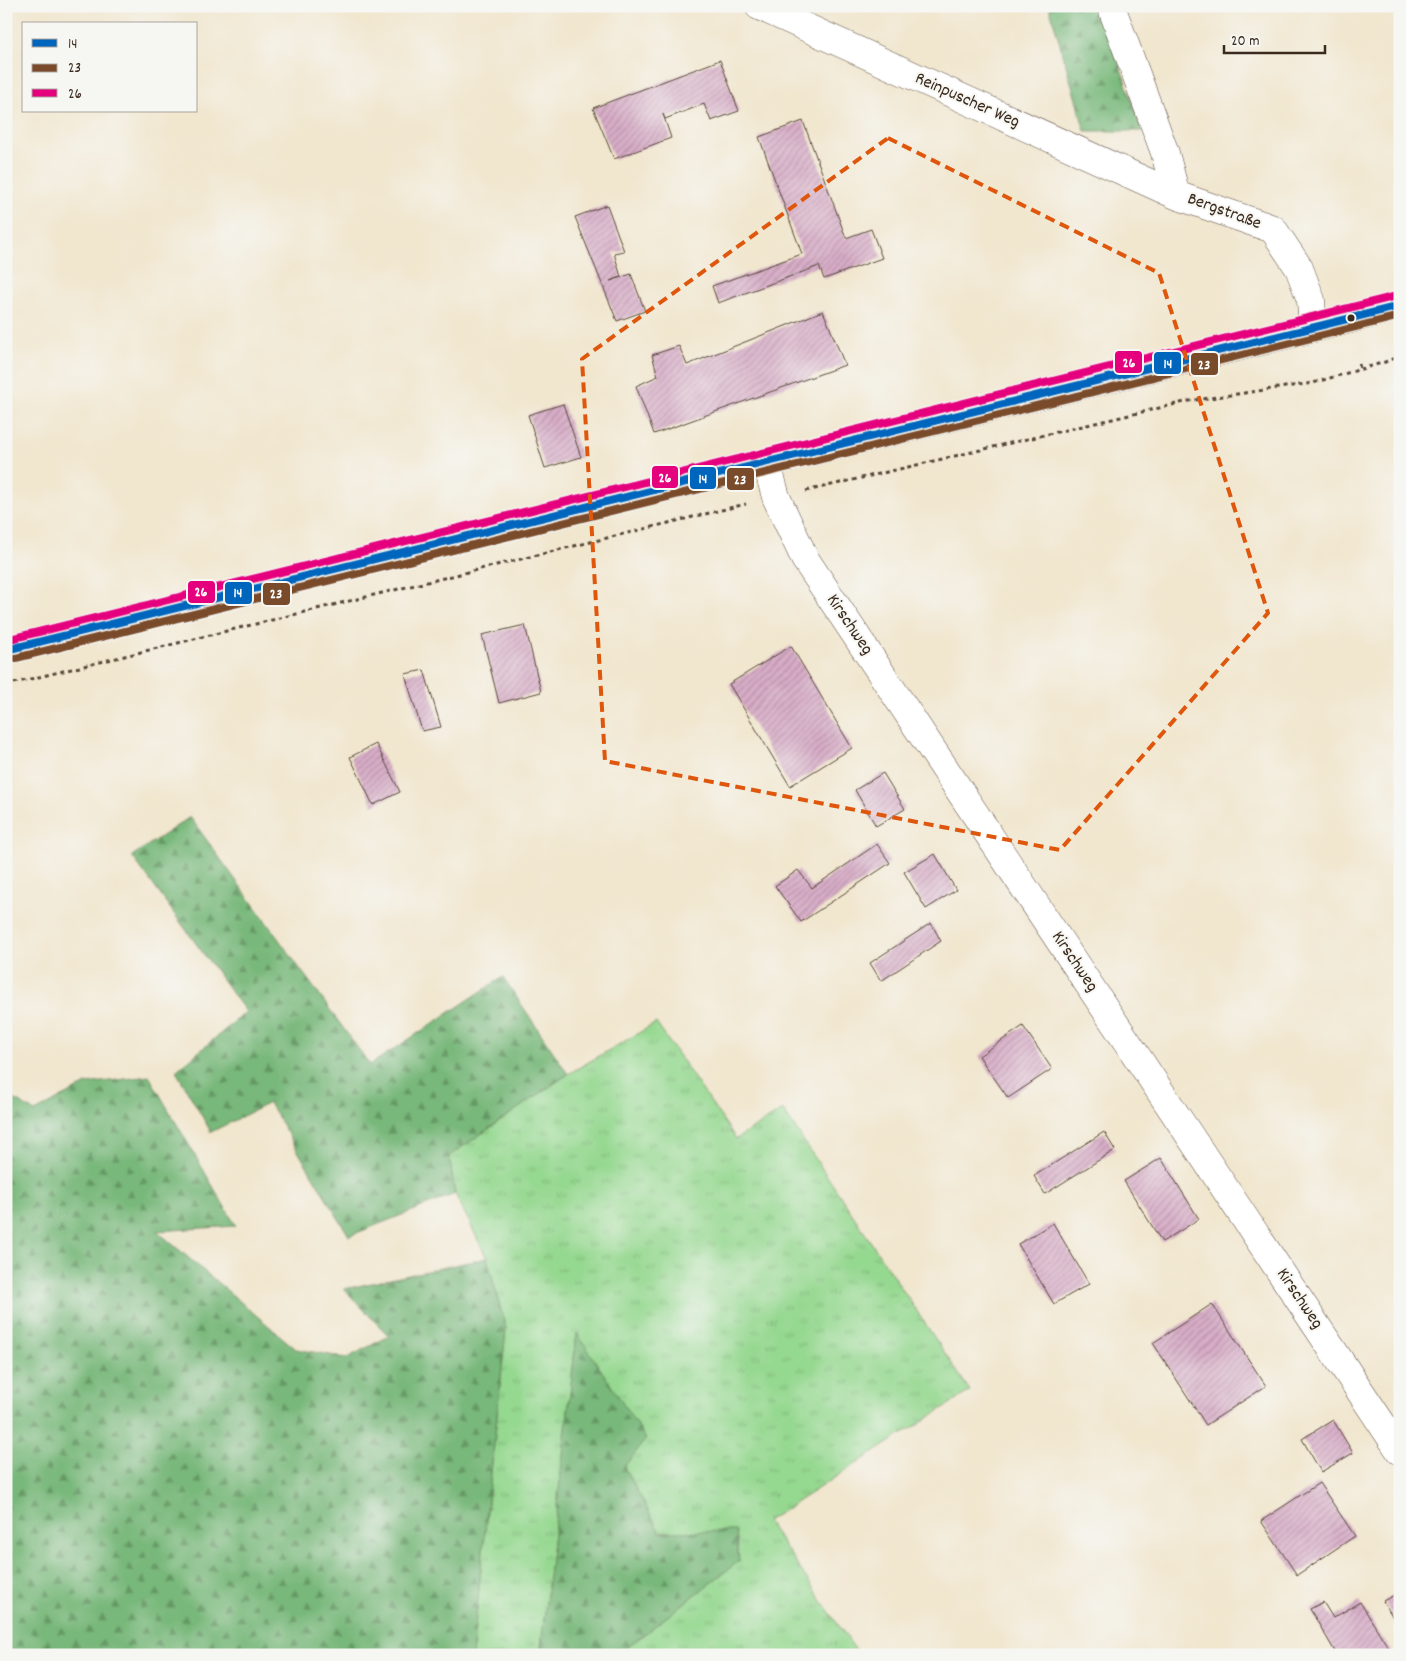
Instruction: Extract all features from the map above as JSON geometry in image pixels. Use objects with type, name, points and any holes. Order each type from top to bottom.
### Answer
[{"type":"street","name":"Reinpuscher Weg","points":[[759,6],[1176,195]]},
{"type":"street","name":"Bergstraße","points":[[1111,6],[1165,153],[1176,195],[1273,230],[1299,268],[1311,300],[1312,328]]},
{"type":"street","points":[[6,650],[767,464],[1400,306]]},
{"type":"street","name":"Kirschweg","points":[[767,464],[776,497],[805,559],[1400,1451]]},
{"type":"path","points":[[6,685],[776,497],[1189,401],[1313,383],[1400,356]]},
{"type":"path","points":[[1359,364],[1360,369]]},
{"type":"highlighted area","points":[[888,138],[1159,273],[1268,613],[1060,850],[605,761],[582,359]]},
{"type":"green space","points":[[1049,6],[1100,6],[1142,131],[1085,131]]},
{"type":"green space","points":[[190,817],[370,1065],[503,977],[568,1074],[449,1156],[455,1194],[349,1236],[269,1103],[211,1132],[176,1071],[246,1012],[132,856]]},
{"type":"green space","points":[[656,1023],[736,1139],[783,1110],[970,1391],[767,1521],[859,1655],[617,1655],[739,1561],[736,1532],[660,1533],[624,1467],[577,1333],[540,1655],[472,1655],[506,1329],[487,1258],[455,1194],[449,1156],[568,1074]]},
{"type":"green space","points":[[149,1076],[236,1226],[157,1231],[296,1349],[347,1358],[389,1336],[344,1289],[487,1258],[506,1329],[472,1655],[27,1655],[15,1650],[13,1655],[6,1655],[6,1094],[35,1112],[86,1084]]},
{"type":"green space","points":[[577,1333],[646,1439],[624,1467],[660,1532],[736,1531],[739,1561],[617,1655],[540,1655]]},
{"type":"building","points":[[720,60],[739,111],[711,121],[704,104],[665,119],[663,114],[671,138],[614,159],[593,108]]},
{"type":"building","points":[[803,121],[846,238],[871,229],[882,258],[824,279],[819,266],[718,303],[712,286],[802,254],[759,137]]},
{"type":"building","points":[[607,205],[624,251],[614,253],[621,277],[610,281],[631,274],[645,311],[617,321],[575,217]]},
{"type":"building","points":[[823,311],[845,365],[654,434],[636,386],[658,376],[652,355],[679,346],[687,365]]},
{"type":"building","points":[[563,404],[581,457],[545,468],[528,415]]},
{"type":"building","points":[[525,625],[541,692],[499,703],[482,635]]},
{"type":"building","points":[[791,646],[852,748],[790,786],[729,684]]},
{"type":"building","points":[[424,670],[441,727],[422,731],[405,674]]},
{"type":"building","points":[[376,744],[400,792],[373,805],[350,757]]},
{"type":"building","points":[[883,773],[905,809],[876,826],[855,790]]},
{"type":"building","points":[[877,844],[890,863],[801,922],[775,886],[798,870],[812,888]]},
{"type":"building","points":[[935,854],[956,890],[926,909],[904,872]]},
{"type":"building","points":[[931,923],[941,941],[881,981],[870,963]]},
{"type":"building","points":[[1023,1026],[1052,1069],[1008,1098],[979,1056]]},
{"type":"building","points":[[1104,1132],[1115,1150],[1045,1194],[1034,1176]]},
{"type":"building","points":[[1161,1158],[1199,1219],[1162,1242],[1124,1181]]},
{"type":"building","points":[[1053,1223],[1089,1284],[1054,1304],[1018,1244]]},
{"type":"building","points":[[1212,1304],[1266,1386],[1206,1425],[1153,1343]]},
{"type":"building","points":[[1333,1420],[1353,1453],[1321,1472],[1302,1439]]},
{"type":"building","points":[[1319,1483],[1355,1536],[1297,1575],[1261,1521]]},
{"type":"building","points":[[1400,1592],[1400,1629],[1383,1601]]},
{"type":"building","points":[[1323,1602],[1333,1618],[1360,1602],[1393,1655],[1337,1655],[1310,1609]]},
{"type":"transit line","name":"26","points":[[6,640],[1397,296]]},
{"type":"transit line","name":"14","points":[[6,650],[1400,306]]},
{"type":"transit line","name":"23","points":[[8,660],[1400,316]]}]
